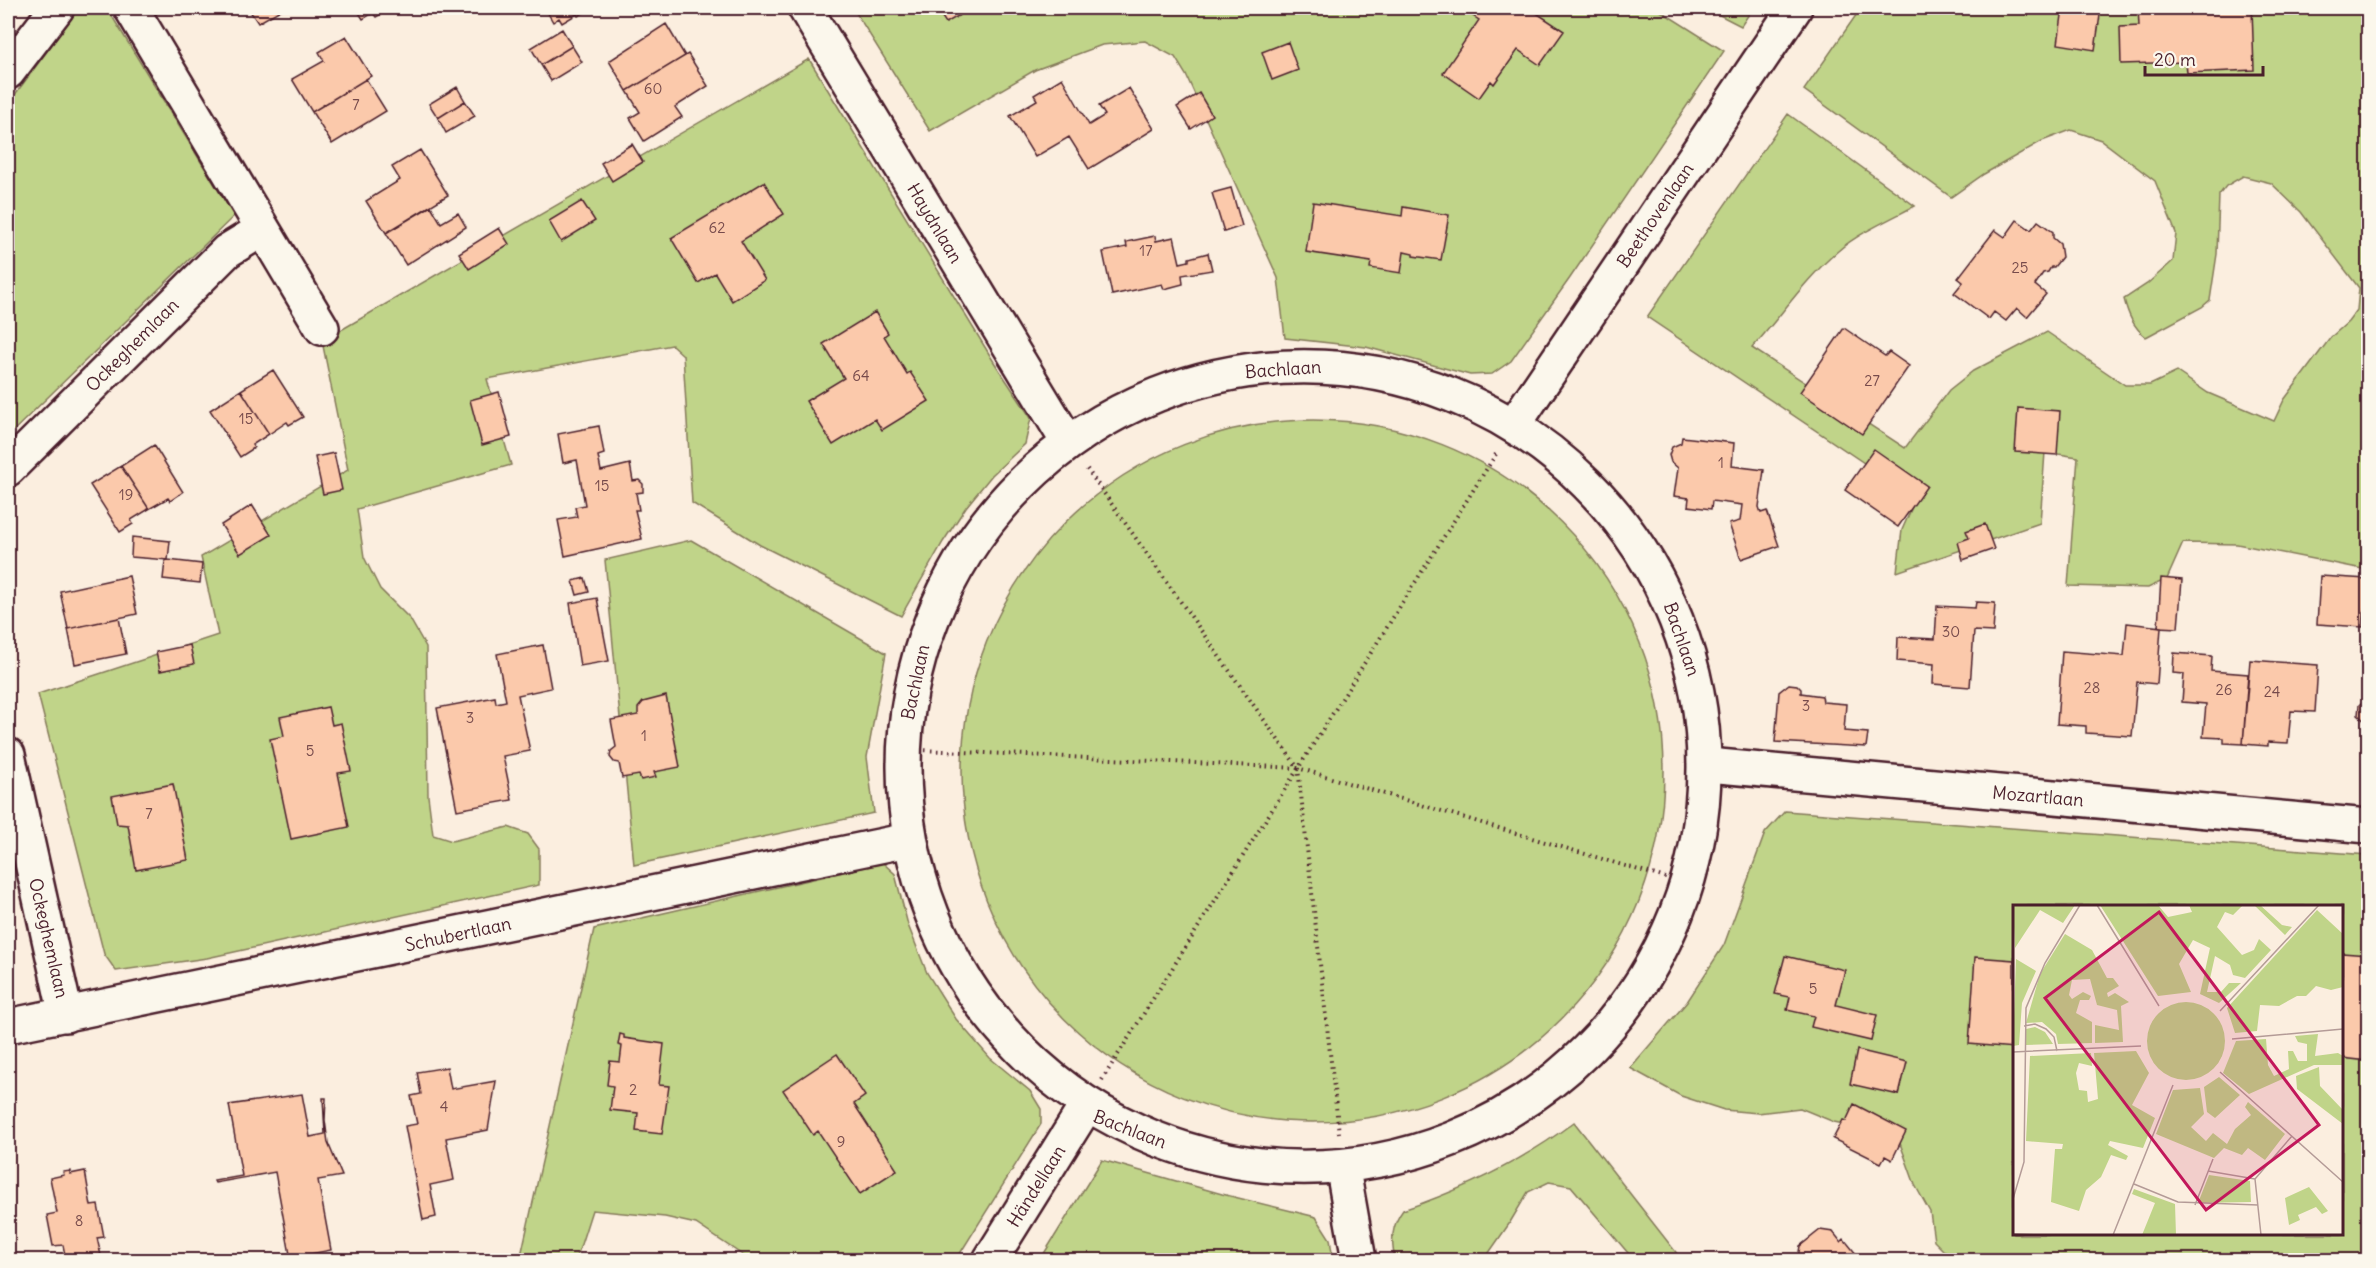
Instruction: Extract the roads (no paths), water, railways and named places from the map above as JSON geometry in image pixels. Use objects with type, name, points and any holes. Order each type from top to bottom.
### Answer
[{"type":"street","points":[[8,72],[57,8]]},
{"type":"street","points":[[132,8],[322,328]]},
{"type":"street","name":"Haydnlaan","points":[[805,8],[1066,439]]},
{"type":"street","name":"Beethovenlaan","points":[[1515,423],[1796,8]]},
{"type":"street","name":"Ockeghemlaan","points":[[8,469],[227,251],[263,229]]},
{"type":"street","name":"Bachlaan","points":[[1337,366],[1429,384],[1515,423],[1595,487],[1656,569],[1694,664],[1707,765],[1689,885],[1636,995],[1552,1083],[1446,1142],[1343,1170],[1202,1156],[1083,1111],[1003,1040],[944,945],[908,840],[901,748],[921,642],[981,533],[1066,439],[1151,397],[1242,370],[1337,366]]},
{"type":"street","name":"Ockeghemlaan","points":[[8,755],[66,1015]]},
{"type":"street","name":"Mozartlaan","points":[[1707,765],[2368,826]]},
{"type":"street","name":"Schubertlaan","points":[[8,1026],[908,840]]},
{"type":"street","name":"Händellaan","points":[[990,1260],[1083,1111]]},
{"type":"street","points":[[1343,1170],[1359,1260]]}]
